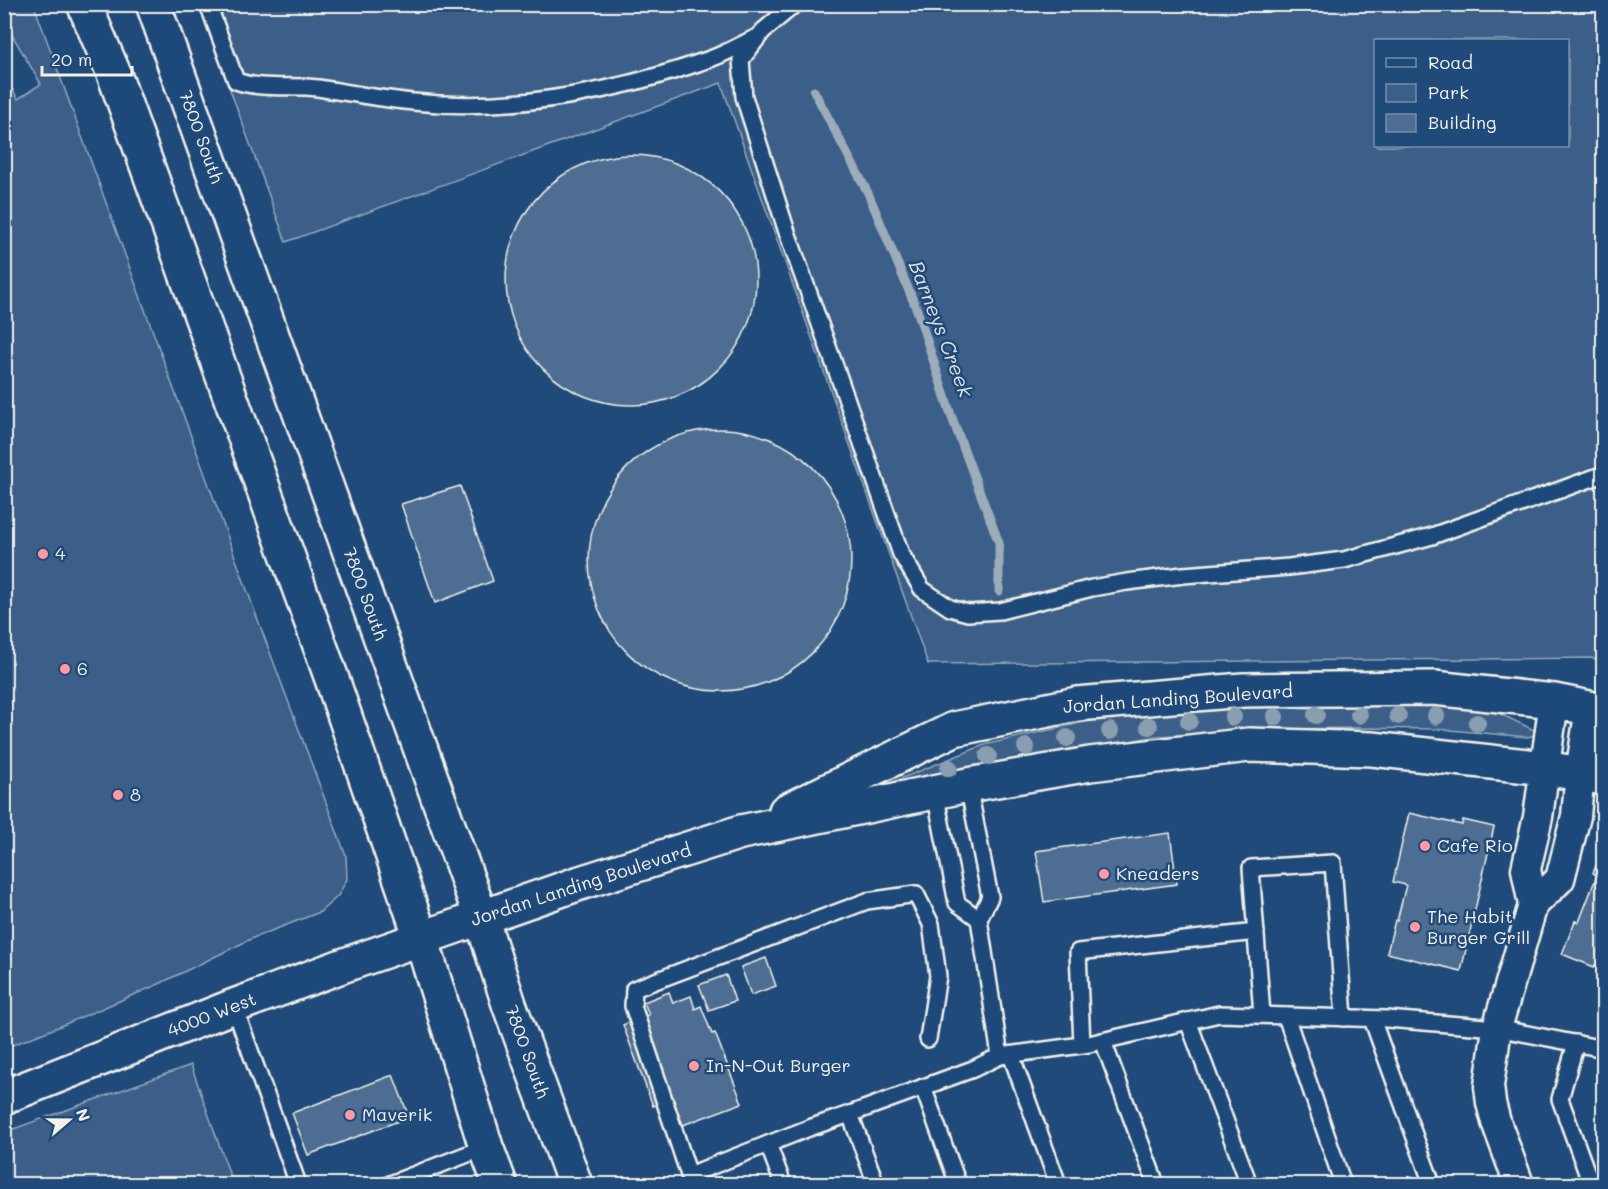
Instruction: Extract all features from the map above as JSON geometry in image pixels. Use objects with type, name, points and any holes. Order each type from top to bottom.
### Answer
[{"type":"main road","points":[[84,4],[114,74],[332,679],[421,938],[500,1185]]},
{"type":"main road","name":"7800 South","points":[[153,4],[482,917],[509,1004],[575,1185]]},
{"type":"main road","name":"Jordan Landing Boulevard","points":[[741,832],[954,729],[1077,704],[1243,690],[1434,688],[1554,701],[1597,709]]},
{"type":"main road","name":"Jordan Landing Boulevard","points":[[421,938],[580,883],[741,832],[968,785],[1090,764],[1249,745],[1372,749],[1592,775]]},
{"type":"main road","name":"4000 West","points":[[4,1097],[234,1006],[421,938]]},
{"type":"street","points":[[1519,1185],[1491,1103],[1489,1086],[1497,1028],[1533,905],[1526,869],[1538,817],[1554,701]]},
{"type":"street","points":[[1533,905],[1560,879],[1576,816],[1592,775],[1597,709]]},
{"type":"lane","points":[[208,4],[236,81],[248,85],[315,88],[415,102],[485,105],[580,94],[711,59],[758,37]]},
{"type":"lane","points":[[795,4],[763,31],[741,60],[744,96],[787,232],[901,554],[922,589],[950,608],[968,613],[1000,611],[1092,588],[1127,582],[1344,560],[1432,536],[1604,474]]},
{"type":"lane","points":[[968,785],[990,897],[979,919],[1006,1056],[1058,1185]]},
{"type":"lane","points":[[935,793],[957,903],[979,919]]},
{"type":"lane","points":[[1262,1015],[1251,868],[1333,863],[1344,1018]]},
{"type":"lane","points":[[928,1040],[938,976],[931,924],[916,894],[867,901],[634,990],[633,1006],[690,1180],[768,1144],[1006,1056],[1103,1041],[1219,1014],[1372,1019],[1497,1028],[1604,1049]]},
{"type":"lane","points":[[1082,1045],[1078,952],[1256,932]]},
{"type":"lane","points":[[234,1006],[298,1185]]},
{"type":"lane","points":[[1286,1016],[1343,1185]]},
{"type":"lane","points":[[1372,1019],[1432,1185]]},
{"type":"lane","points":[[1188,1021],[1249,1185]]},
{"type":"lane","points":[[1103,1041],[1156,1185]]},
{"type":"lane","points":[[1576,1043],[1560,1099],[1591,1185]]},
{"type":"lane","points":[[922,1087],[958,1185]]},
{"type":"lane","points":[[850,1114],[876,1185]]},
{"type":"lane","points":[[768,1144],[783,1185]]},
{"type":"lane","points":[[390,1185],[486,1147]]},
{"type":"green space","points":[[4,5],[34,5],[346,856],[347,879],[338,896],[320,912],[253,938],[159,984],[5,1048],[5,77],[18,99],[41,84],[5,23]]},
{"type":"green space","points":[[199,5],[1603,5],[1603,661],[1591,658],[928,664],[721,83],[286,242]]},
{"type":"green space","points":[[1324,703],[1436,706],[1494,711],[1536,731],[1534,735],[1528,737],[1438,729],[1356,728],[1284,729],[1157,736],[1016,759],[885,791],[887,784],[984,745],[1098,719],[1217,706]]},
{"type":"green space","points":[[191,1065],[233,1184],[5,1184],[5,1132]]},
{"type":"building","points":[[631,155],[655,157],[679,164],[710,183],[728,201],[747,232],[754,256],[756,280],[754,304],[747,328],[728,359],[710,377],[679,396],[655,403],[631,405],[607,403],[583,396],[552,377],[534,359],[515,328],[508,304],[506,280],[508,256],[515,232],[534,201],[552,183],[583,164],[607,157]]},
{"type":"building","points":[[733,429],[746,431],[782,444],[813,467],[829,487],[841,510],[849,534],[851,560],[849,586],[841,610],[829,633],[813,653],[793,669],[770,681],[746,689],[707,691],[694,689],[658,676],[627,653],[611,633],[599,610],[591,586],[589,547],[591,534],[604,498],[627,467],[647,451],[670,439],[694,431]]},
{"type":"building","points":[[460,486],[493,581],[435,603],[401,504]]},
{"type":"building","points":[[1409,813],[1462,825],[1463,820],[1494,827],[1461,971],[1387,953],[1406,885],[1393,882]]},
{"type":"building","points":[[1170,833],[1177,884],[1044,902],[1036,851]]},
{"type":"building","points":[[1604,846],[1604,969],[1562,954],[1575,921],[1579,922],[1597,875],[1593,873]]},
{"type":"building","points":[[766,958],[776,986],[751,995],[741,967]]},
{"type":"building","points":[[726,975],[735,1001],[709,1010],[699,985]]},
{"type":"building","name":"In-N-Out Burger","points":[[669,992],[673,1003],[691,996],[695,1009],[701,1006],[712,1034],[715,1033],[742,1103],[683,1125],[642,1017],[649,1015],[644,1002]]},
{"type":"building","points":[[642,1017],[673,1099],[653,1106],[623,1025]]},
{"type":"building","name":"Maverik","points":[[393,1075],[409,1117],[308,1155],[292,1113]]},
{"type":"waterway","name":"Barneys Creek","points":[[814,91],[868,193],[917,310],[951,415],[999,543],[999,591]]},
{"type":"place","name":"4","points":[[43,554]]},
{"type":"place","name":"6","points":[[65,669]]},
{"type":"place","name":"8","points":[[118,795]]},
{"type":"place","name":"Cafe Rio","points":[[1425,846]]},
{"type":"place","name":"Kneaders","points":[[1104,874]]},
{"type":"place","name":"The Habit Burger Grill","points":[[1415,927]]},
{"type":"place","name":"In-N-Out Burger","points":[[694,1066]]},
{"type":"place","name":"Maverik","points":[[350,1115]]}]
